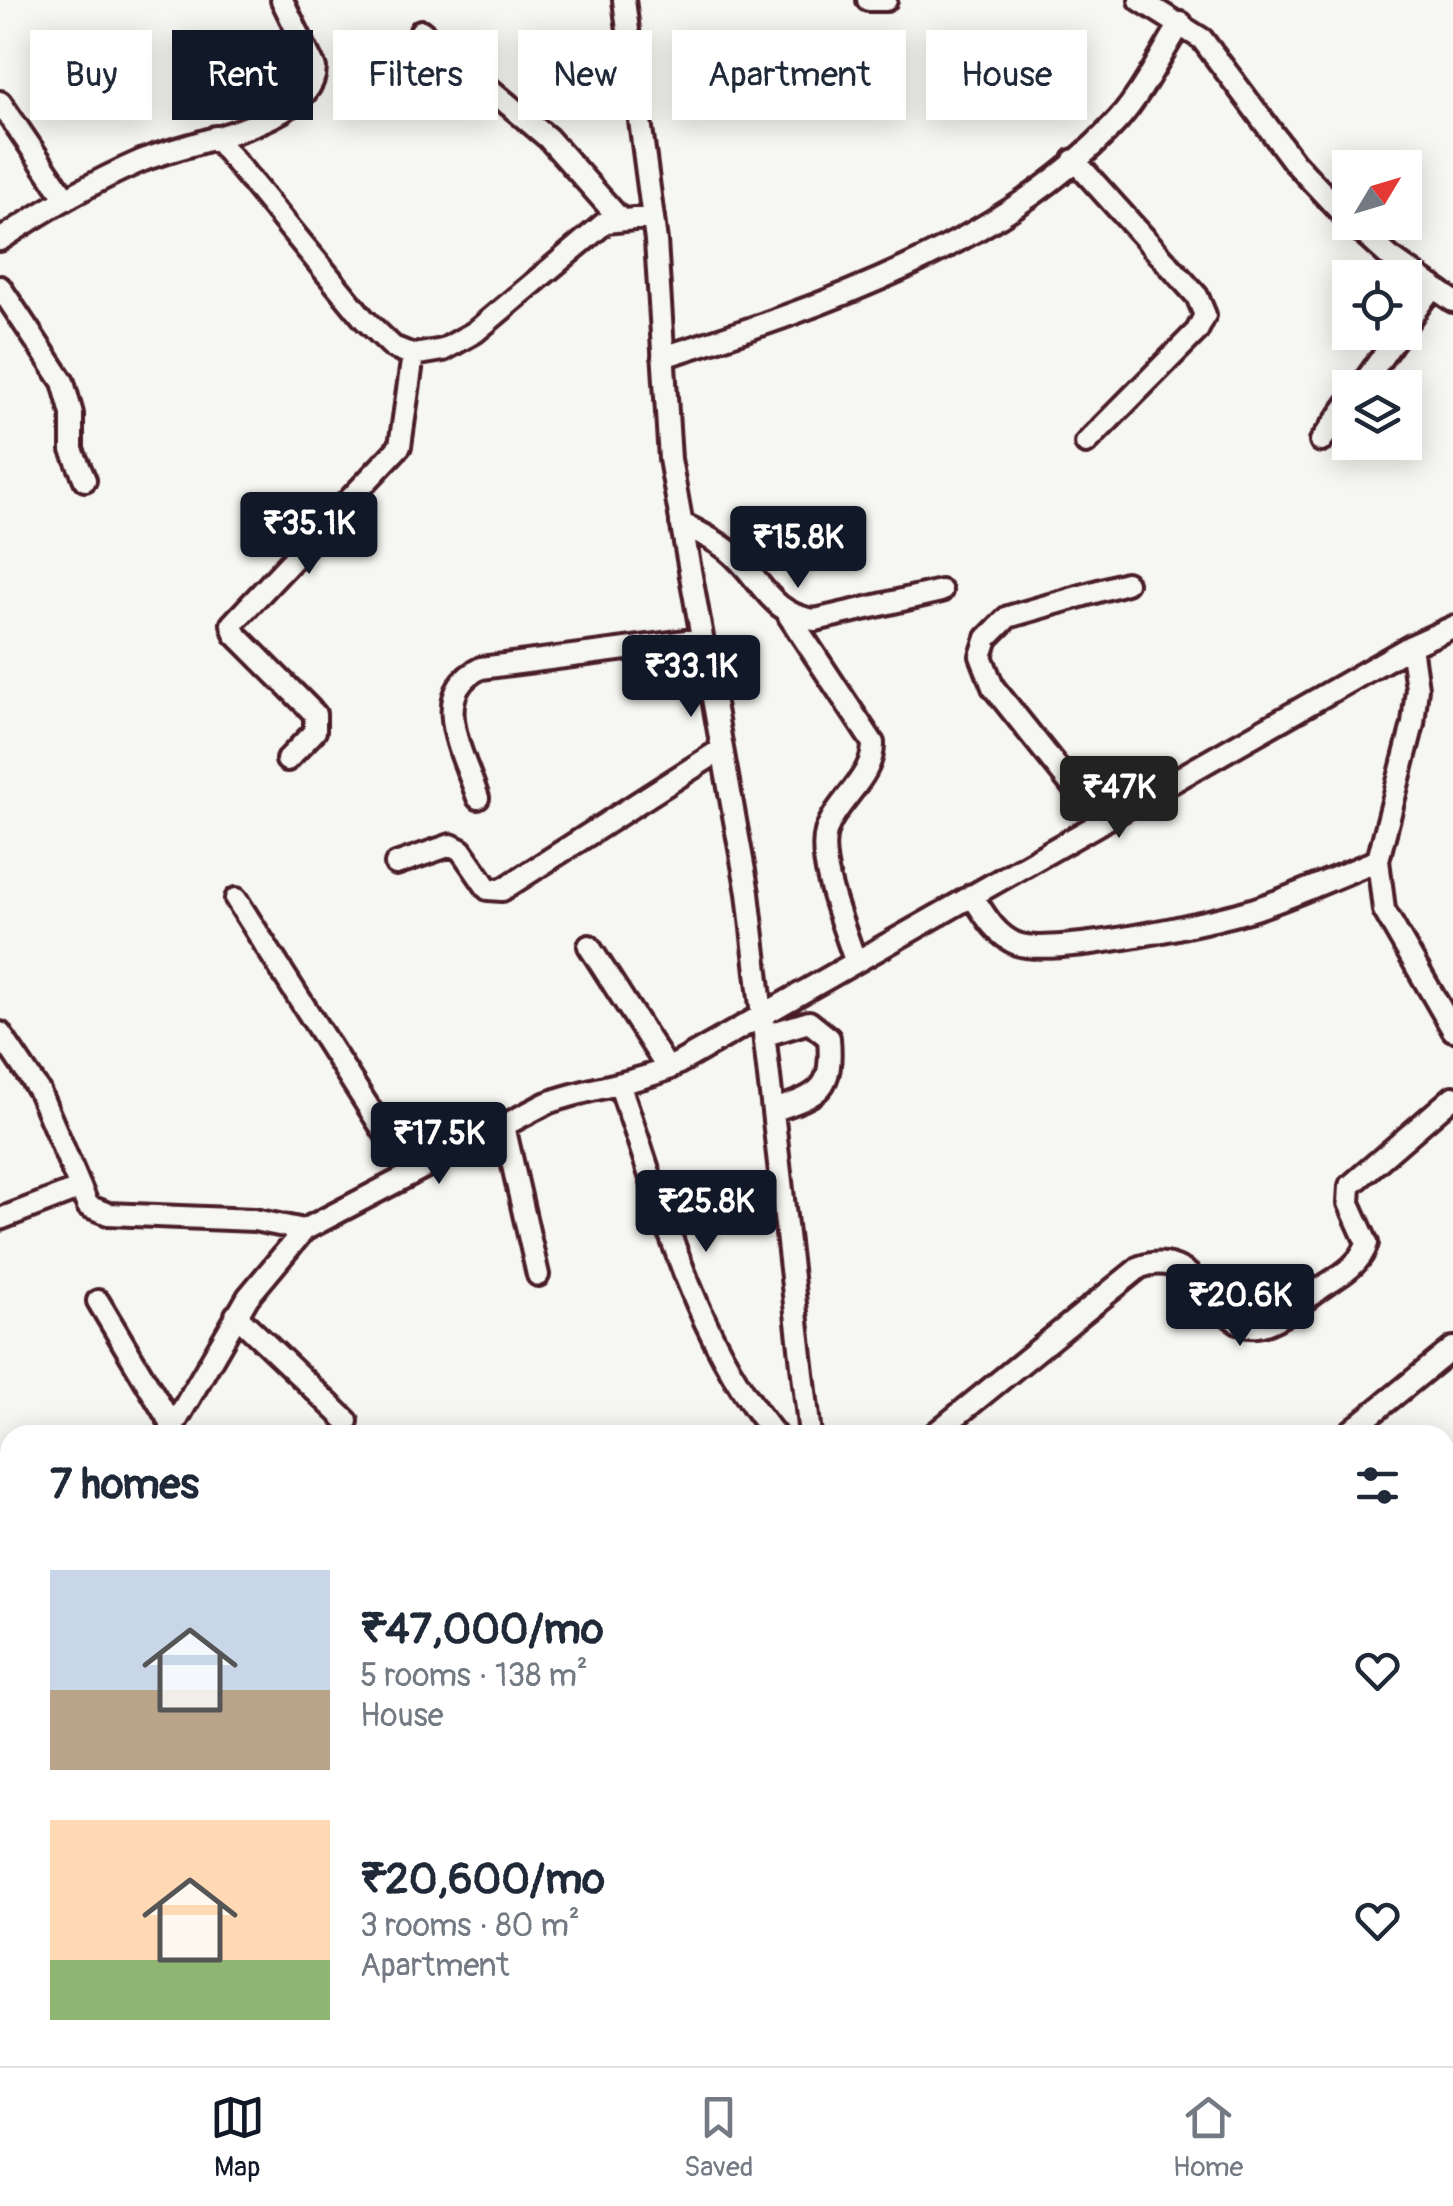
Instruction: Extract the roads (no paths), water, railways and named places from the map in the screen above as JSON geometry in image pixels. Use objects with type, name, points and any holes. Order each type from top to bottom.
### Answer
[{"type":"street","points":[[0,240],[64,196],[146,158],[276,114],[308,91],[315,80],[311,53],[282,0]]},
{"type":"street","points":[[624,0],[652,217],[670,459],[748,894],[776,1110],[809,1425]]},
{"type":"street","points":[[868,0],[886,0]]},
{"type":"street","points":[[1140,0],[1180,23],[1219,59],[1294,162],[1332,203]]},
{"type":"street","points":[[663,358],[787,318],[962,238],[1047,184],[1120,118],[1180,23]]},
{"type":"street","points":[[498,96],[548,138],[619,218]]},
{"type":"street","points":[[0,102],[64,196]]},
{"type":"street","points":[[215,137],[364,319],[393,347],[413,355],[444,350],[475,332],[595,229],[619,218],[652,217]]},
{"type":"street","points":[[1074,160],[1198,296],[1205,315],[1197,331],[1086,443]]},
{"type":"street","points":[[1371,240],[1453,301]]},
{"type":"street","points":[[1422,301],[1433,286]]},
{"type":"street","points":[[0,287],[62,382],[72,414],[72,450],[85,480]]},
{"type":"street","points":[[287,760],[314,731],[315,714],[235,634],[232,624],[400,446],[413,355]]},
{"type":"street","points":[[1321,441],[1332,426]]},
{"type":"street","points":[[681,523],[730,552],[769,599],[790,616],[872,743],[871,762],[826,834],[829,873],[855,961]]},
{"type":"street","points":[[1102,822],[993,688],[981,656],[986,638],[1008,617],[1126,583]]},
{"type":"street","points":[[790,616],[815,620],[941,591]]},
{"type":"street","points":[[173,1425],[236,1315],[304,1230],[576,1092],[620,1086],[668,1069],[1411,646],[1453,627]]},
{"type":"street","points":[[478,798],[450,712],[457,684],[468,675],[481,668],[702,639]]},
{"type":"street","points":[[1411,646],[1417,688],[1413,724],[1378,860],[1384,910],[1398,942],[1453,1030]]},
{"type":"street","points":[[396,864],[451,845],[461,850],[488,889],[502,890],[722,749]]},
{"type":"street","points":[[972,895],[1002,936],[1029,947],[1048,946],[1126,936],[1256,909],[1378,860]]},
{"type":"street","points":[[236,899],[411,1174]]},
{"type":"street","points":[[589,946],[668,1069]]},
{"type":"street","points":[[766,1035],[808,1022],[829,1038],[832,1065],[825,1084],[811,1098],[776,1110]]},
{"type":"street","points":[[0,1032],[39,1091],[88,1206],[108,1214],[254,1220],[304,1230]]},
{"type":"street","points":[[620,1086],[698,1306],[722,1360],[768,1425]]},
{"type":"street","points":[[945,1425],[1140,1268],[1153,1262],[1180,1268],[1236,1318],[1252,1327],[1309,1296],[1365,1252],[1365,1234],[1347,1193],[1355,1178],[1453,1097]]},
{"type":"street","points":[[504,1126],[538,1274]]},
{"type":"street","points":[[0,1218],[78,1189]]},
{"type":"street","points":[[98,1301],[167,1425]]},
{"type":"street","points":[[236,1315],[347,1421]]},
{"type":"street","points":[[1358,1425],[1453,1348]]}]
